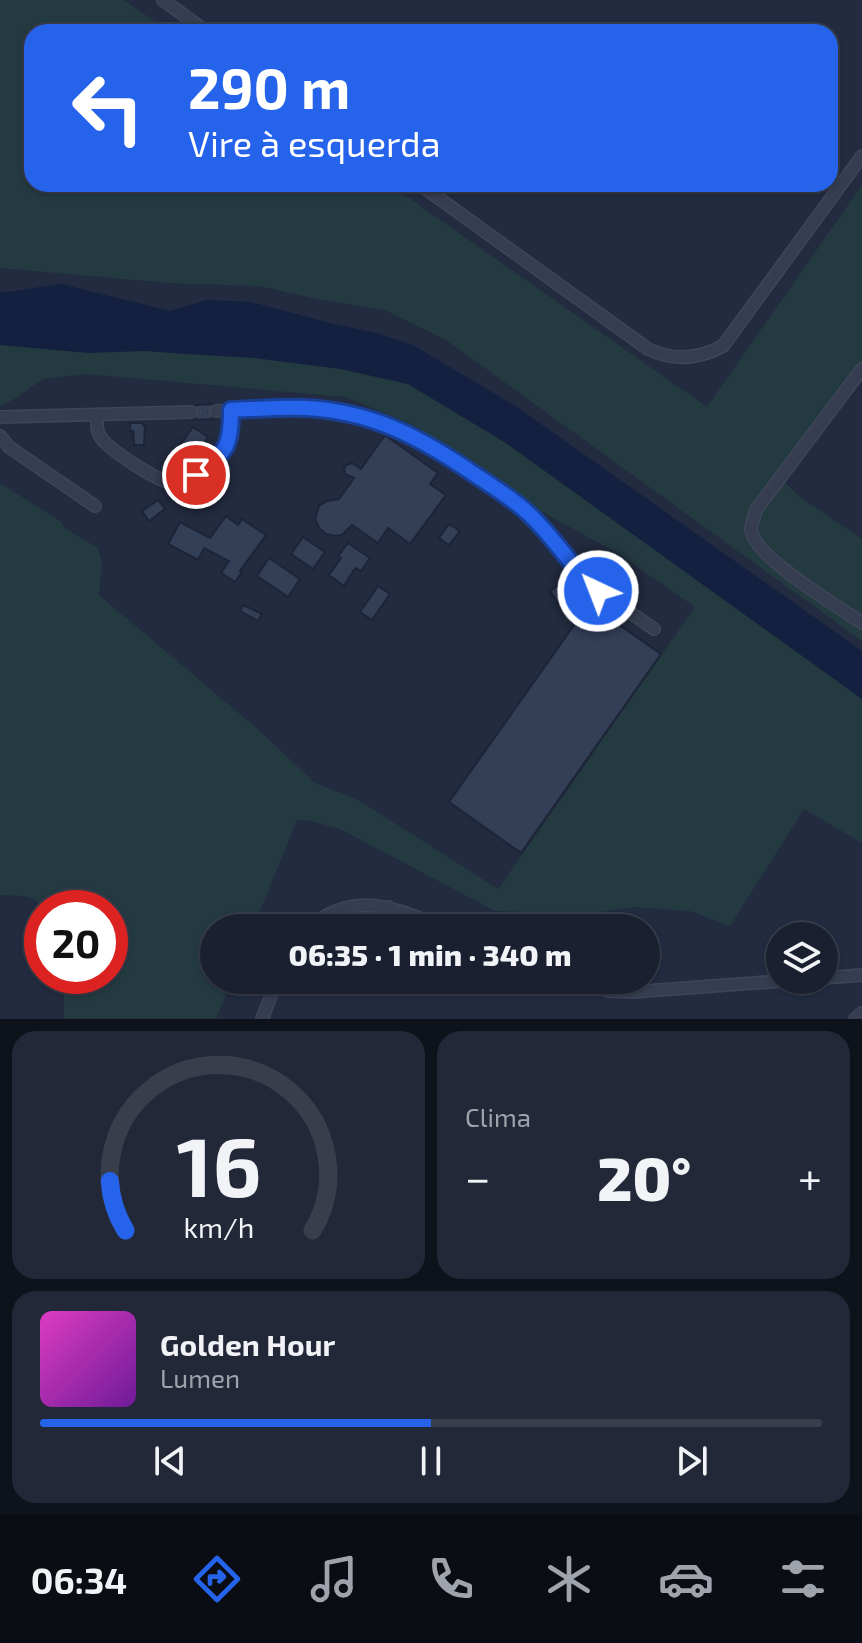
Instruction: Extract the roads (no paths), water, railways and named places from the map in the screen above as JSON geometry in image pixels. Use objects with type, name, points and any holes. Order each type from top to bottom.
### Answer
[{"type":"lane","points":[[163,0],[196,24]]},
{"type":"lane","points":[[838,189],[862,156]]},
{"type":"lane","points":[[430,192],[648,349],[669,356],[694,357],[723,346],[836,192]]},
{"type":"lane","points":[[862,369],[756,510],[751,530],[758,546],[781,568],[862,623]]},
{"type":"lane","points":[[216,411],[287,408],[337,411],[378,422],[417,438],[514,501],[539,524],[592,586],[654,629]]},
{"type":"lane","points":[[97,415],[98,431],[104,441],[154,477],[174,482],[196,475],[221,455],[229,440],[231,410]]},
{"type":"lane","points":[[0,417],[191,412]]},
{"type":"lane","points":[[0,436],[9,447],[95,506]]},
{"type":"lane","points":[[330,914],[362,905],[388,907],[407,914]]},
{"type":"lane","points":[[386,914],[388,907]]},
{"type":"lane","points":[[838,977],[862,975]]},
{"type":"lane","points":[[660,990],[766,982]]},
{"type":"lane","points":[[262,1019],[272,994]]},
{"type":"lane","points":[[855,1019],[862,1013]]},
{"type":"water","points":[[61,284],[170,311],[206,300],[251,302],[413,345],[517,407],[862,651],[862,699],[506,443],[408,384],[341,369],[255,358],[144,351],[89,353],[0,345],[0,293]]},
{"type":"tunnel","points":[[191,412],[216,411]]}]
